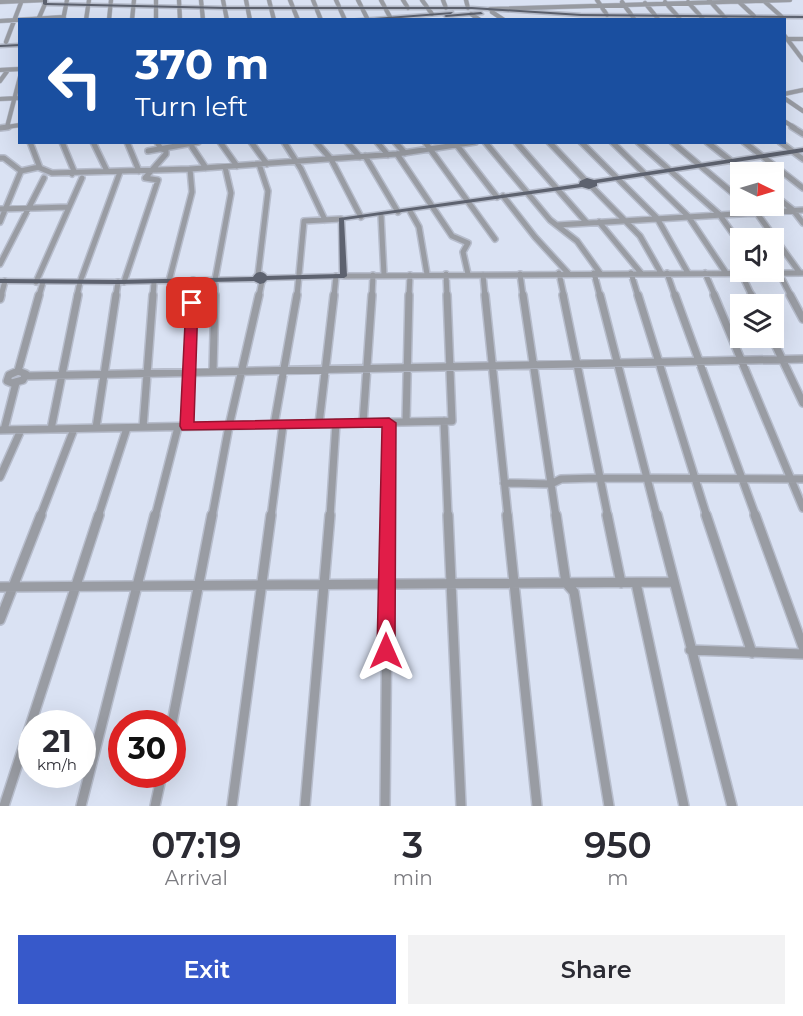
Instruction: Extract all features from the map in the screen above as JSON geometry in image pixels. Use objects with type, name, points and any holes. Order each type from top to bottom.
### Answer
[{"type":"main road","points":[[45,1],[180,8],[446,8],[522,11]]},
{"type":"main road","points":[[490,9],[634,18],[803,17]]},
{"type":"main road","points":[[367,18],[434,17],[471,10]]},
{"type":"main road","points":[[434,17],[474,11],[471,10]]},
{"type":"main road","points":[[2,43],[18,43]]},
{"type":"main road","points":[[3,281],[154,282],[340,276],[341,219],[410,211],[584,182],[593,184],[618,178],[803,150]]},
{"type":"street","points":[[109,18],[111,0]]},
{"type":"street","points":[[132,18],[134,0]]},
{"type":"street","points":[[156,0],[156,18]]},
{"type":"street","points":[[179,0],[180,18]]},
{"type":"street","points":[[201,0],[203,18]]},
{"type":"street","points":[[223,0],[227,18]]},
{"type":"street","points":[[246,0],[250,18]]},
{"type":"street","points":[[268,0],[274,18]]},
{"type":"street","points":[[290,0],[297,18]]},
{"type":"street","points":[[313,0],[320,18]]},
{"type":"street","points":[[336,0],[346,18]]},
{"type":"street","points":[[358,0],[367,18]]},
{"type":"street","points":[[381,0],[392,18]]},
{"type":"street","points":[[403,0],[413,18]]},
{"type":"street","points":[[422,0],[434,17]]},
{"type":"street","points":[[443,0],[446,8]]},
{"type":"street","points":[[466,0],[478,18]]},
{"type":"street","points":[[509,0],[514,9],[644,2],[790,0]]},
{"type":"street","points":[[532,0],[539,12]]},
{"type":"street","points":[[554,0],[561,14]]},
{"type":"street","points":[[574,0],[585,15]]},
{"type":"street","points":[[597,0],[611,17]]},
{"type":"street","points":[[620,0],[634,18]]},
{"type":"street","points":[[763,0],[782,17]]},
{"type":"street","points":[[2,43],[21,1]]},
{"type":"street","points":[[0,2],[45,1],[38,18]]},
{"type":"street","points":[[687,1],[703,17]]},
{"type":"street","points":[[710,1],[725,18]]},
{"type":"street","points":[[737,1],[751,17]]},
{"type":"street","points":[[63,18],[66,2]]},
{"type":"street","points":[[644,2],[658,18]]},
{"type":"street","points":[[665,2],[680,17]]},
{"type":"street","points":[[86,18],[89,3]]},
{"type":"street","points":[[490,9],[501,18]]},
{"type":"street","points":[[453,15],[457,18]]},
{"type":"street","points":[[0,21],[18,20]]},
{"type":"street","points":[[786,38],[803,39]]},
{"type":"street","points":[[786,39],[803,60]]},
{"type":"street","points":[[0,70],[18,69]]},
{"type":"street","points":[[0,81],[8,70]]},
{"type":"street","points":[[786,95],[803,90]]},
{"type":"street","points":[[0,99],[17,98],[8,127]]},
{"type":"street","points":[[786,98],[803,111]]},
{"type":"street","points":[[795,105],[803,104]]},
{"type":"street","points":[[786,122],[803,134]]},
{"type":"street","points":[[0,128],[18,125]]},
{"type":"street","points":[[31,144],[39,167]]},
{"type":"street","points":[[63,144],[74,171],[72,174]]},
{"type":"street","points":[[94,144],[107,171]]},
{"type":"street","points":[[128,144],[139,171]]},
{"type":"street","points":[[96,428],[121,282],[158,180],[145,177],[166,154],[166,150],[161,149],[158,144]]},
{"type":"street","points":[[148,151],[188,144]]},
{"type":"street","points":[[194,144],[192,147],[206,168]]},
{"type":"street","points":[[221,144],[237,166]]},
{"type":"street","points":[[252,144],[267,164]]},
{"type":"street","points":[[285,144],[297,161],[296,164],[325,220]]},
{"type":"street","points":[[318,144],[331,159],[362,217]]},
{"type":"street","points":[[349,144],[363,157],[398,212]]},
{"type":"street","points":[[379,144],[388,154]]},
{"type":"street","points":[[397,144],[405,153]]},
{"type":"street","points":[[426,144],[495,239]]},
{"type":"street","points":[[0,157],[21,171],[39,167],[52,173],[72,174],[225,167],[363,157],[405,153],[456,144],[568,273]]},
{"type":"street","points":[[487,144],[527,193],[557,225],[577,241],[597,273],[672,582],[732,806]]},
{"type":"street","points":[[518,144],[587,223]]},
{"type":"street","points":[[551,144],[584,182]]},
{"type":"street","points":[[584,144],[657,218],[688,273]]},
{"type":"street","points":[[614,144],[688,216],[726,273]]},
{"type":"street","points":[[640,144],[719,214],[730,230]]},
{"type":"street","points":[[674,144],[730,191]]},
{"type":"street","points":[[710,144],[731,161]]},
{"type":"street","points":[[747,144],[803,188]]},
{"type":"street","points":[[783,144],[803,159]]},
{"type":"street","points":[[397,154],[435,207],[452,236],[468,243],[463,252],[468,274]]},
{"type":"street","points":[[175,710],[260,278],[268,191],[260,164]]},
{"type":"street","points":[[213,371],[215,280],[231,193],[225,167]]},
{"type":"street","points":[[169,281],[192,192],[189,169]]},
{"type":"street","points":[[0,222],[3,209],[21,171]]},
{"type":"street","points":[[51,429],[80,282],[120,171]]},
{"type":"street","points":[[0,264],[44,178]]},
{"type":"street","points":[[18,371],[40,282],[82,178]]},
{"type":"street","points":[[593,184],[640,236],[664,273],[699,361],[803,647]]},
{"type":"street","points":[[784,203],[803,223]]},
{"type":"street","points":[[3,209],[69,207]]},
{"type":"street","points":[[784,210],[803,210]]},
{"type":"street","points":[[410,211],[419,227],[427,274]]},
{"type":"street","points":[[557,225],[730,213]]},
{"type":"street","points":[[381,215],[384,275]]},
{"type":"street","points":[[759,216],[801,273]]},
{"type":"street","points":[[232,806],[261,585],[283,369],[300,278],[304,221],[341,219]]},
{"type":"street","points":[[599,222],[641,273]]},
{"type":"street","points":[[558,273],[621,583]]},
{"type":"street","points":[[631,273],[694,478],[752,652]]},
{"type":"street","points":[[705,273],[803,508]]},
{"type":"street","points":[[319,424],[325,368],[340,276],[730,273]]},
{"type":"street","points":[[784,273],[801,273]]},
{"type":"street","points":[[446,274],[451,366],[452,421],[2,430],[16,383],[26,376],[366,367],[408,367],[451,366],[576,363],[803,359]]},
{"type":"street","points":[[520,274],[566,583],[574,592],[609,806]]},
{"type":"street","points":[[363,423],[373,275]]},
{"type":"street","points":[[406,422],[410,275]]},
{"type":"street","points":[[483,275],[537,806]]},
{"type":"street","points":[[81,806],[137,586],[183,427],[189,372],[193,280]]},
{"type":"street","points":[[0,299],[3,281]]},
{"type":"street","points":[[143,427],[154,282]]},
{"type":"street","points":[[784,282],[803,319]]},
{"type":"street","points":[[777,348],[803,403]]},
{"type":"street","points":[[16,383],[7,381],[3,377],[18,371],[24,372],[26,376]]},
{"type":"street","points":[[444,421],[461,806]]},
{"type":"street","points":[[305,806],[325,585],[336,423]]},
{"type":"street","points":[[385,806],[389,423]]},
{"type":"street","points":[[4,806],[126,428]]},
{"type":"street","points":[[0,620],[74,429]]},
{"type":"street","points":[[0,477],[21,430]]},
{"type":"street","points":[[504,483],[551,484],[561,479],[598,478],[803,479]]},
{"type":"street","points":[[0,587],[672,582]]},
{"type":"street","points":[[636,583],[684,806]]},
{"type":"street","points":[[690,650],[803,654]]},
{"type":"street","points":[[156,806],[159,788]]},
{"type":"route","points":[[192,303],[187,426],[389,423],[386,651]]}]
